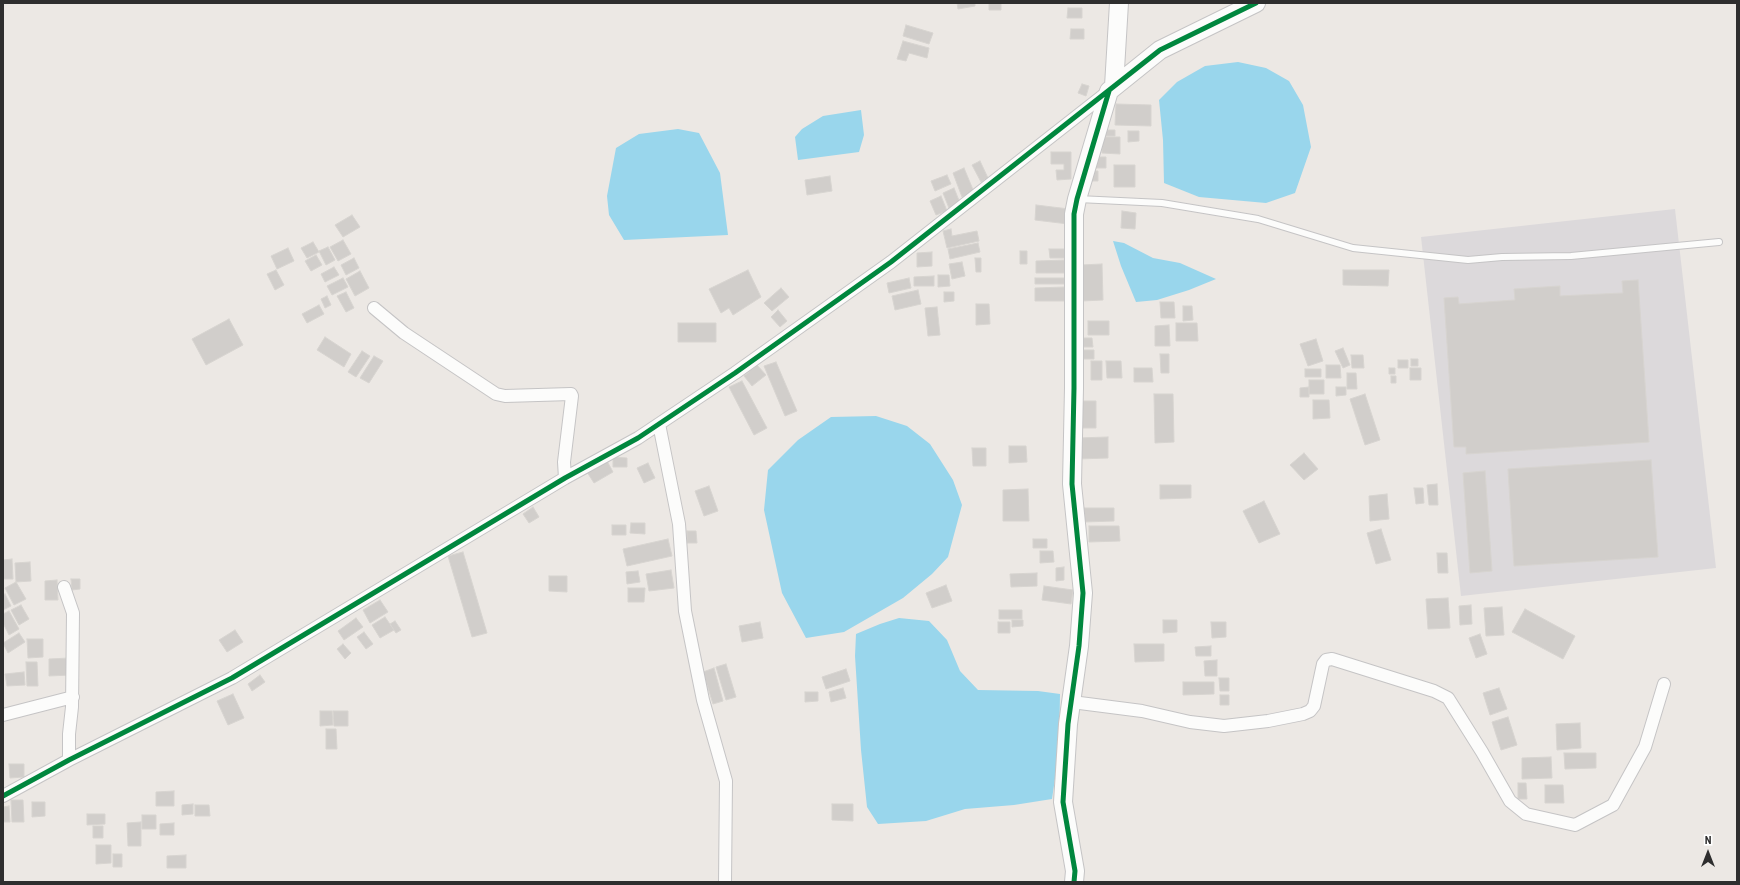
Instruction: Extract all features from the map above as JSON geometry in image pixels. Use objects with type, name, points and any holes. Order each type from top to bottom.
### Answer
[{"type":"street","points":[[1074,882],[1075,871],[1063,802],[1068,724],[1072,702],[1083,594],[1072,484],[1074,388],[1074,214],[1077,199],[1111,88],[1119,3]]},
{"type":"street","points":[[3,796],[69,760],[232,678],[565,478],[638,438],[735,373],[891,262],[1160,50],[1256,3]]},
{"type":"street","points":[[374,308],[404,333],[496,394],[505,396],[571,394],[564,462],[565,478]]},
{"type":"street","points":[[659,424],[679,524],[686,611],[703,700],[726,781],[725,882]]},
{"type":"street","points":[[64,587],[73,613],[73,697],[69,760]]},
{"type":"street","points":[[1072,702],[1142,711],[1190,722],[1224,726],[1268,721],[1303,714],[1310,711],[1314,706],[1323,664],[1326,660],[1332,659],[1434,691],[1448,698],[1482,752],[1510,801],[1526,814],[1575,825],[1614,804],[1645,747],[1664,684]]},
{"type":"street","points":[[3,715],[73,697]]},
{"type":"lane","points":[[1077,199],[1162,203],[1258,219],[1353,248],[1468,260],[1502,257],[1571,256],[1719,242]]},
{"type":"shaded area","points":[[1675,209],[1716,568],[1461,596],[1421,237]]},
{"type":"water","points":[[1238,62],[1266,68],[1289,81],[1303,105],[1311,147],[1295,193],[1266,203],[1199,197],[1164,183],[1163,140],[1159,100],[1177,82],[1205,66]]},
{"type":"water","points":[[861,110],[864,135],[859,152],[798,160],[795,137],[802,129],[823,116]]},
{"type":"water","points":[[678,129],[699,133],[720,173],[728,235],[624,240],[609,215],[607,196],[616,148],[639,134]]},
{"type":"water","points":[[1113,241],[1124,243],[1153,258],[1180,263],[1216,279],[1189,290],[1157,300],[1136,302],[1121,266]]},
{"type":"water","points":[[876,416],[907,426],[930,444],[953,480],[962,505],[948,557],[932,574],[903,598],[844,632],[806,638],[782,593],[764,510],[768,470],[798,440],[831,417]]},
{"type":"water","points":[[899,618],[929,621],[947,640],[960,671],[978,690],[1038,691],[1060,694],[1059,751],[1052,799],[1014,805],[965,809],[926,821],[878,824],[867,807],[861,750],[855,656],[856,634]]},
{"type":"building","points":[[957,3],[975,3],[975,6],[958,9]]},
{"type":"building","points":[[989,3],[1001,3],[1001,10],[989,10]]},
{"type":"building","points":[[1068,8],[1082,8],[1082,18],[1067,18]]},
{"type":"building","points":[[906,25],[933,33],[929,44],[903,36]]},
{"type":"building","points":[[1071,29],[1084,29],[1084,39],[1070,39]]},
{"type":"building","points":[[903,41],[929,48],[927,58],[909,53],[906,61],[897,59]]},
{"type":"building","points":[[1082,84],[1089,86],[1086,96],[1078,93]]},
{"type":"building","points":[[1116,104],[1151,105],[1151,126],[1115,125]]},
{"type":"building","points":[[1105,130],[1115,130],[1115,136],[1105,136]]},
{"type":"building","points":[[1128,131],[1139,131],[1139,141],[1128,142]]},
{"type":"building","points":[[1102,137],[1120,137],[1120,154],[1102,153]]},
{"type":"building","points":[[1051,152],[1071,152],[1071,179],[1057,180],[1056,170],[1064,170],[1064,164],[1051,164]]},
{"type":"building","points":[[1093,157],[1106,157],[1106,168],[1093,168]]},
{"type":"building","points":[[980,161],[988,178],[981,182],[972,165]]},
{"type":"building","points":[[1114,165],[1135,165],[1135,187],[1114,187]]},
{"type":"building","points":[[964,168],[974,192],[962,197],[953,173]]},
{"type":"building","points":[[1089,171],[1098,171],[1098,181],[1089,181]]},
{"type":"building","points":[[947,175],[951,184],[935,191],[931,181]]},
{"type":"building","points":[[830,176],[832,191],[807,195],[805,180]]},
{"type":"building","points":[[954,188],[960,203],[949,208],[943,193]]},
{"type":"building","points":[[941,196],[947,211],[936,215],[930,201]]},
{"type":"building","points":[[1036,205],[1069,209],[1068,224],[1035,220]]},
{"type":"building","points":[[1122,211],[1136,213],[1135,229],[1121,228]]},
{"type":"building","points":[[352,215],[360,227],[343,237],[335,225]]},
{"type":"building","points":[[951,229],[952,236],[977,231],[979,241],[947,248],[943,231]]},
{"type":"building","points":[[343,240],[351,254],[338,261],[330,247]]},
{"type":"building","points":[[313,242],[319,252],[307,258],[301,248]]},
{"type":"building","points":[[978,243],[980,252],[950,259],[948,249]]},
{"type":"building","points":[[328,247],[335,260],[326,265],[319,251]]},
{"type":"building","points":[[288,248],[294,261],[277,269],[271,256]]},
{"type":"building","points":[[1049,249],[1067,249],[1067,258],[1050,258]]},
{"type":"building","points":[[1020,251],[1027,251],[1027,264],[1020,264]]},
{"type":"building","points":[[932,252],[932,266],[917,267],[917,253]]},
{"type":"building","points":[[316,255],[322,265],[311,271],[305,261]]},
{"type":"building","points":[[354,258],[359,268],[346,275],[341,265]]},
{"type":"building","points":[[975,258],[981,258],[981,272],[976,272]]},
{"type":"building","points":[[1066,260],[1067,273],[1036,273],[1036,261]]},
{"type":"building","points":[[962,262],[965,276],[952,279],[949,264]]},
{"type":"building","points":[[1102,264],[1103,300],[1082,301],[1081,265]]},
{"type":"building","points":[[334,267],[339,275],[325,282],[321,274]]},
{"type":"building","points":[[276,270],[284,285],[275,290],[267,274]]},
{"type":"building","points":[[748,270],[761,297],[733,315],[729,308],[721,313],[709,289]]},
{"type":"building","points":[[1343,270],[1389,270],[1388,286],[1343,285]]},
{"type":"building","points":[[360,271],[369,288],[355,296],[346,279]]},
{"type":"building","points":[[938,275],[949,275],[950,286],[938,287]]},
{"type":"building","points":[[934,276],[934,286],[914,286],[914,277]]},
{"type":"building","points":[[343,278],[348,287],[332,295],[327,286]]},
{"type":"building","points":[[909,278],[911,288],[889,293],[887,283]]},
{"type":"building","points":[[1035,278],[1066,278],[1066,284],[1035,284]]},
{"type":"building","points":[[1638,280],[1649,442],[1466,454],[1466,447],[1454,447],[1444,298],[1458,297],[1459,304],[1515,300],[1514,289],[1560,286],[1560,296],[1623,293],[1622,281]]},
{"type":"building","points":[[1065,287],[1065,301],[1035,301],[1035,288]]},
{"type":"building","points":[[781,288],[789,297],[772,311],[764,303]]},
{"type":"building","points":[[918,290],[921,304],[895,310],[892,296]]},
{"type":"building","points":[[346,292],[354,308],[346,312],[337,296]]},
{"type":"building","points":[[944,292],[954,292],[954,301],[944,302]]},
{"type":"building","points":[[327,296],[331,305],[325,308],[321,299]]},
{"type":"building","points":[[1160,302],[1174,302],[1175,318],[1161,318]]},
{"type":"building","points":[[976,304],[989,304],[990,324],[976,325]]},
{"type":"building","points":[[319,305],[324,314],[307,323],[302,314]]},
{"type":"building","points":[[1183,306],[1192,306],[1193,320],[1183,321]]},
{"type":"building","points":[[937,307],[940,335],[928,336],[925,308]]},
{"type":"building","points":[[778,310],[787,321],[780,327],[771,317]]},
{"type":"building","points":[[229,319],[243,345],[206,365],[192,339]]},
{"type":"building","points":[[1088,321],[1109,321],[1109,335],[1088,335]]},
{"type":"building","points":[[678,323],[716,323],[716,342],[678,342]]},
{"type":"building","points":[[1176,323],[1197,323],[1198,341],[1176,341]]},
{"type":"building","points":[[1169,325],[1170,346],[1155,346],[1155,326]]},
{"type":"building","points":[[325,337],[351,354],[344,367],[317,350]]},
{"type":"building","points":[[1079,338],[1092,338],[1093,347],[1080,347]]},
{"type":"building","points":[[1316,339],[1323,361],[1308,366],[1300,344]]},
{"type":"building","points":[[1343,348],[1350,365],[1343,368],[1335,351]]},
{"type":"building","points":[[1083,350],[1094,350],[1094,359],[1083,359]]},
{"type":"building","points":[[362,351],[370,356],[356,377],[348,372]]},
{"type":"building","points":[[1160,354],[1169,354],[1169,373],[1161,373]]},
{"type":"building","points":[[1351,355],[1363,355],[1364,368],[1352,368]]},
{"type":"building","points":[[374,356],[383,361],[369,383],[360,378]]},
{"type":"building","points":[[1411,359],[1418,359],[1418,366],[1411,366]]},
{"type":"building","points":[[1398,360],[1408,360],[1408,368],[1398,368]]},
{"type":"building","points":[[1091,361],[1102,361],[1102,380],[1091,380]]},
{"type":"building","points":[[1106,361],[1121,361],[1122,378],[1107,378]]},
{"type":"building","points":[[776,362],[797,411],[785,416],[764,366]]},
{"type":"building","points":[[757,365],[766,375],[752,386],[744,376]]},
{"type":"building","points":[[1326,365],[1340,365],[1341,378],[1326,378]]},
{"type":"building","points":[[1134,368],[1152,368],[1153,382],[1134,382]]},
{"type":"building","points":[[1389,368],[1395,368],[1395,374],[1389,374]]},
{"type":"building","points":[[1410,368],[1421,368],[1421,380],[1410,380]]},
{"type":"building","points":[[1305,369],[1321,369],[1321,377],[1305,377]]},
{"type":"building","points":[[1347,373],[1356,373],[1357,389],[1347,389]]},
{"type":"building","points":[[1391,376],[1396,376],[1396,383],[1391,383]]},
{"type":"building","points":[[1309,380],[1324,380],[1324,394],[1309,394]]},
{"type":"building","points":[[742,381],[767,428],[754,435],[729,387]]},
{"type":"building","points":[[1309,387],[1309,397],[1300,397],[1300,388]]},
{"type":"building","points":[[1336,387],[1346,387],[1346,395],[1336,396]]},
{"type":"building","points":[[1154,394],[1173,394],[1174,442],[1155,443]]},
{"type":"building","points":[[1365,394],[1380,440],[1365,445],[1350,399]]},
{"type":"building","points":[[1313,400],[1329,400],[1330,418],[1313,419]]},
{"type":"building","points":[[1082,401],[1096,401],[1096,428],[1082,428]]},
{"type":"building","points":[[1108,437],[1108,458],[1078,459],[1077,438]]},
{"type":"building","points":[[1009,446],[1026,446],[1027,462],[1009,463]]},
{"type":"building","points":[[972,448],[986,448],[986,466],[973,466]]},
{"type":"building","points":[[1304,453],[1318,469],[1304,480],[1290,465]]},
{"type":"building","points":[[613,457],[627,458],[627,467],[613,467]]},
{"type":"building","points":[[1651,460],[1658,557],[1514,566],[1508,469]]},
{"type":"building","points":[[607,461],[613,472],[594,483],[587,472]]},
{"type":"building","points":[[648,463],[655,478],[644,483],[637,468]]},
{"type":"building","points":[[1485,471],[1492,571],[1470,573],[1463,473]]},
{"type":"building","points":[[1437,484],[1438,505],[1429,505],[1427,485]]},
{"type":"building","points":[[1160,485],[1191,485],[1191,498],[1160,499]]},
{"type":"building","points":[[709,486],[718,511],[704,516],[695,491]]},
{"type":"building","points":[[1414,488],[1423,488],[1424,503],[1416,504]]},
{"type":"building","points":[[1028,489],[1029,521],[1003,521],[1003,490]]},
{"type":"building","points":[[1387,494],[1389,519],[1370,521],[1369,496]]},
{"type":"building","points":[[1264,501],[1280,534],[1259,543],[1243,511]]},
{"type":"building","points":[[533,507],[539,517],[529,523],[523,514]]},
{"type":"building","points":[[1084,508],[1114,508],[1114,521],[1084,522]]},
{"type":"building","points":[[631,523],[645,523],[645,534],[630,533]]},
{"type":"building","points":[[612,525],[626,525],[626,535],[612,535]]},
{"type":"building","points":[[1089,526],[1119,526],[1120,541],[1089,542]]},
{"type":"building","points":[[1381,529],[1391,560],[1376,564],[1367,533]]},
{"type":"building","points":[[687,531],[696,531],[697,543],[687,543]]},
{"type":"building","points":[[668,539],[672,556],[627,566],[623,549]]},
{"type":"building","points":[[1033,539],[1047,539],[1047,548],[1033,548]]},
{"type":"building","points":[[1040,551],[1053,551],[1054,562],[1040,563]]},
{"type":"building","points":[[463,552],[487,633],[472,637],[448,556]]},
{"type":"building","points":[[1437,553],[1447,553],[1448,573],[1438,573]]},
{"type":"building","points":[[12,559],[13,579],[3,579],[3,560]]},
{"type":"building","points":[[30,562],[31,581],[16,582],[15,563]]},
{"type":"building","points":[[1064,567],[1064,580],[1056,581],[1056,568]]},
{"type":"building","points":[[671,570],[674,588],[649,591],[646,574]]},
{"type":"building","points":[[638,571],[640,582],[627,584],[626,572]]},
{"type":"building","points":[[1037,573],[1037,586],[1011,587],[1010,574]]},
{"type":"building","points":[[549,576],[567,576],[567,592],[549,591]]},
{"type":"building","points":[[71,579],[80,579],[80,589],[72,590]]},
{"type":"building","points":[[57,580],[58,600],[45,600],[45,581]]},
{"type":"building","points":[[16,582],[26,599],[14,605],[5,588]]},
{"type":"building","points":[[946,585],[952,601],[932,608],[926,593]]},
{"type":"building","points":[[1044,586],[1073,590],[1071,604],[1042,600]]},
{"type":"building","points":[[628,588],[645,588],[644,602],[628,602]]},
{"type":"building","points":[[5,594],[11,606],[3,610],[3,595]]},
{"type":"building","points":[[1448,598],[1450,628],[1428,629],[1426,599]]},
{"type":"building","points":[[380,600],[388,612],[370,623],[363,610]]},
{"type":"building","points":[[21,605],[29,619],[19,625],[11,610]]},
{"type":"building","points":[[1471,605],[1472,624],[1460,625],[1459,606]]},
{"type":"building","points":[[1502,607],[1504,635],[1486,636],[1484,608]]},
{"type":"building","points":[[1525,609],[1575,636],[1563,659],[1512,632]]},
{"type":"building","points":[[999,610],[1022,610],[1022,619],[999,619]]},
{"type":"building","points":[[9,611],[19,629],[9,635],[3,623],[3,614]]},
{"type":"building","points":[[385,617],[394,630],[380,638],[372,625]]},
{"type":"building","points":[[356,618],[363,627],[344,640],[338,631]]},
{"type":"building","points":[[1012,620],[1023,620],[1023,626],[1012,627]]},
{"type":"building","points":[[1163,620],[1177,620],[1177,632],[1163,633]]},
{"type":"building","points":[[395,621],[401,630],[396,633],[390,624]]},
{"type":"building","points":[[760,622],[763,638],[742,642],[739,626]]},
{"type":"building","points":[[998,622],[1010,622],[1010,633],[998,633]]},
{"type":"building","points":[[1211,622],[1226,622],[1226,637],[1212,638]]},
{"type":"building","points":[[235,630],[243,642],[227,652],[219,640]]},
{"type":"building","points":[[364,632],[373,644],[366,649],[357,637]]},
{"type":"building","points":[[19,633],[25,642],[8,653],[3,643]]},
{"type":"building","points":[[1480,634],[1487,654],[1476,658],[1469,638]]},
{"type":"building","points":[[27,639],[43,639],[43,657],[28,658]]},
{"type":"building","points":[[343,644],[351,653],[345,659],[337,649]]},
{"type":"building","points":[[1134,644],[1164,644],[1164,661],[1135,662]]},
{"type":"building","points":[[1211,646],[1211,656],[1196,656],[1195,647]]},
{"type":"building","points":[[70,658],[71,675],[49,676],[49,659]]},
{"type":"building","points":[[1217,660],[1217,676],[1205,676],[1204,661]]},
{"type":"building","points":[[26,662],[37,662],[38,686],[27,686]]},
{"type":"building","points":[[726,664],[736,697],[726,700],[716,667]]},
{"type":"building","points":[[714,668],[723,701],[713,704],[703,672]]},
{"type":"building","points":[[846,669],[850,681],[826,689],[822,677]]},
{"type":"building","points":[[24,672],[25,685],[7,686],[5,674]]},
{"type":"building","points":[[260,675],[265,682],[252,691],[248,684]]},
{"type":"building","points":[[1219,678],[1229,678],[1229,691],[1220,691]]},
{"type":"building","points":[[1183,682],[1214,682],[1214,694],[1183,695]]},
{"type":"building","points":[[843,688],[846,698],[831,702],[829,692]]},
{"type":"building","points":[[1499,688],[1507,709],[1490,715],[1483,693]]},
{"type":"building","points":[[805,692],[818,692],[818,701],[805,702]]},
{"type":"building","points":[[233,694],[244,718],[228,725],[217,701]]},
{"type":"building","points":[[1220,695],[1229,695],[1229,705],[1220,705]]},
{"type":"building","points":[[320,711],[332,711],[333,725],[320,726]]},
{"type":"building","points":[[333,711],[348,711],[348,726],[334,726]]},
{"type":"building","points":[[1508,717],[1517,745],[1501,750],[1492,722]]},
{"type":"building","points":[[1580,723],[1581,748],[1557,750],[1556,724]]},
{"type":"building","points":[[326,729],[336,729],[337,749],[326,749]]},
{"type":"building","points":[[1564,753],[1596,753],[1596,768],[1565,769]]},
{"type":"building","points":[[1551,757],[1552,778],[1522,779],[1522,758]]},
{"type":"building","points":[[9,764],[24,764],[24,777],[10,778]]},
{"type":"building","points":[[1518,783],[1526,783],[1527,799],[1518,799]]},
{"type":"building","points":[[1545,785],[1563,785],[1564,803],[1545,803]]},
{"type":"building","points":[[174,791],[174,806],[156,806],[156,792]]},
{"type":"building","points":[[11,800],[23,800],[24,822],[12,822]]},
{"type":"building","points":[[32,802],[45,802],[45,816],[32,817]]},
{"type":"building","points":[[193,804],[193,814],[182,815],[182,805]]},
{"type":"building","points":[[832,804],[853,804],[853,821],[832,820]]},
{"type":"building","points":[[195,805],[209,805],[210,816],[195,816]]},
{"type":"building","points":[[9,806],[10,822],[3,822],[3,807]]},
{"type":"building","points":[[87,814],[105,814],[105,824],[87,825]]},
{"type":"building","points":[[142,815],[156,815],[156,829],[142,829]]},
{"type":"building","points":[[141,822],[141,846],[128,846],[127,823]]},
{"type":"building","points":[[174,823],[174,835],[160,835],[160,824]]},
{"type":"building","points":[[93,826],[103,826],[103,838],[93,838]]},
{"type":"building","points":[[96,845],[111,845],[111,863],[96,864]]},
{"type":"building","points":[[113,854],[122,854],[122,867],[113,867]]},
{"type":"building","points":[[186,855],[186,868],[167,868],[167,856]]},
{"type":"cycle path","points":[[3,796],[69,760],[232,678],[565,478],[638,438],[735,373],[891,262],[1160,50],[1256,3]]},
{"type":"cycle path","points":[[1074,882],[1075,871],[1063,802],[1068,724],[1079,646],[1083,593],[1072,484],[1074,388],[1074,214],[1077,199],[1109,91]]}]
